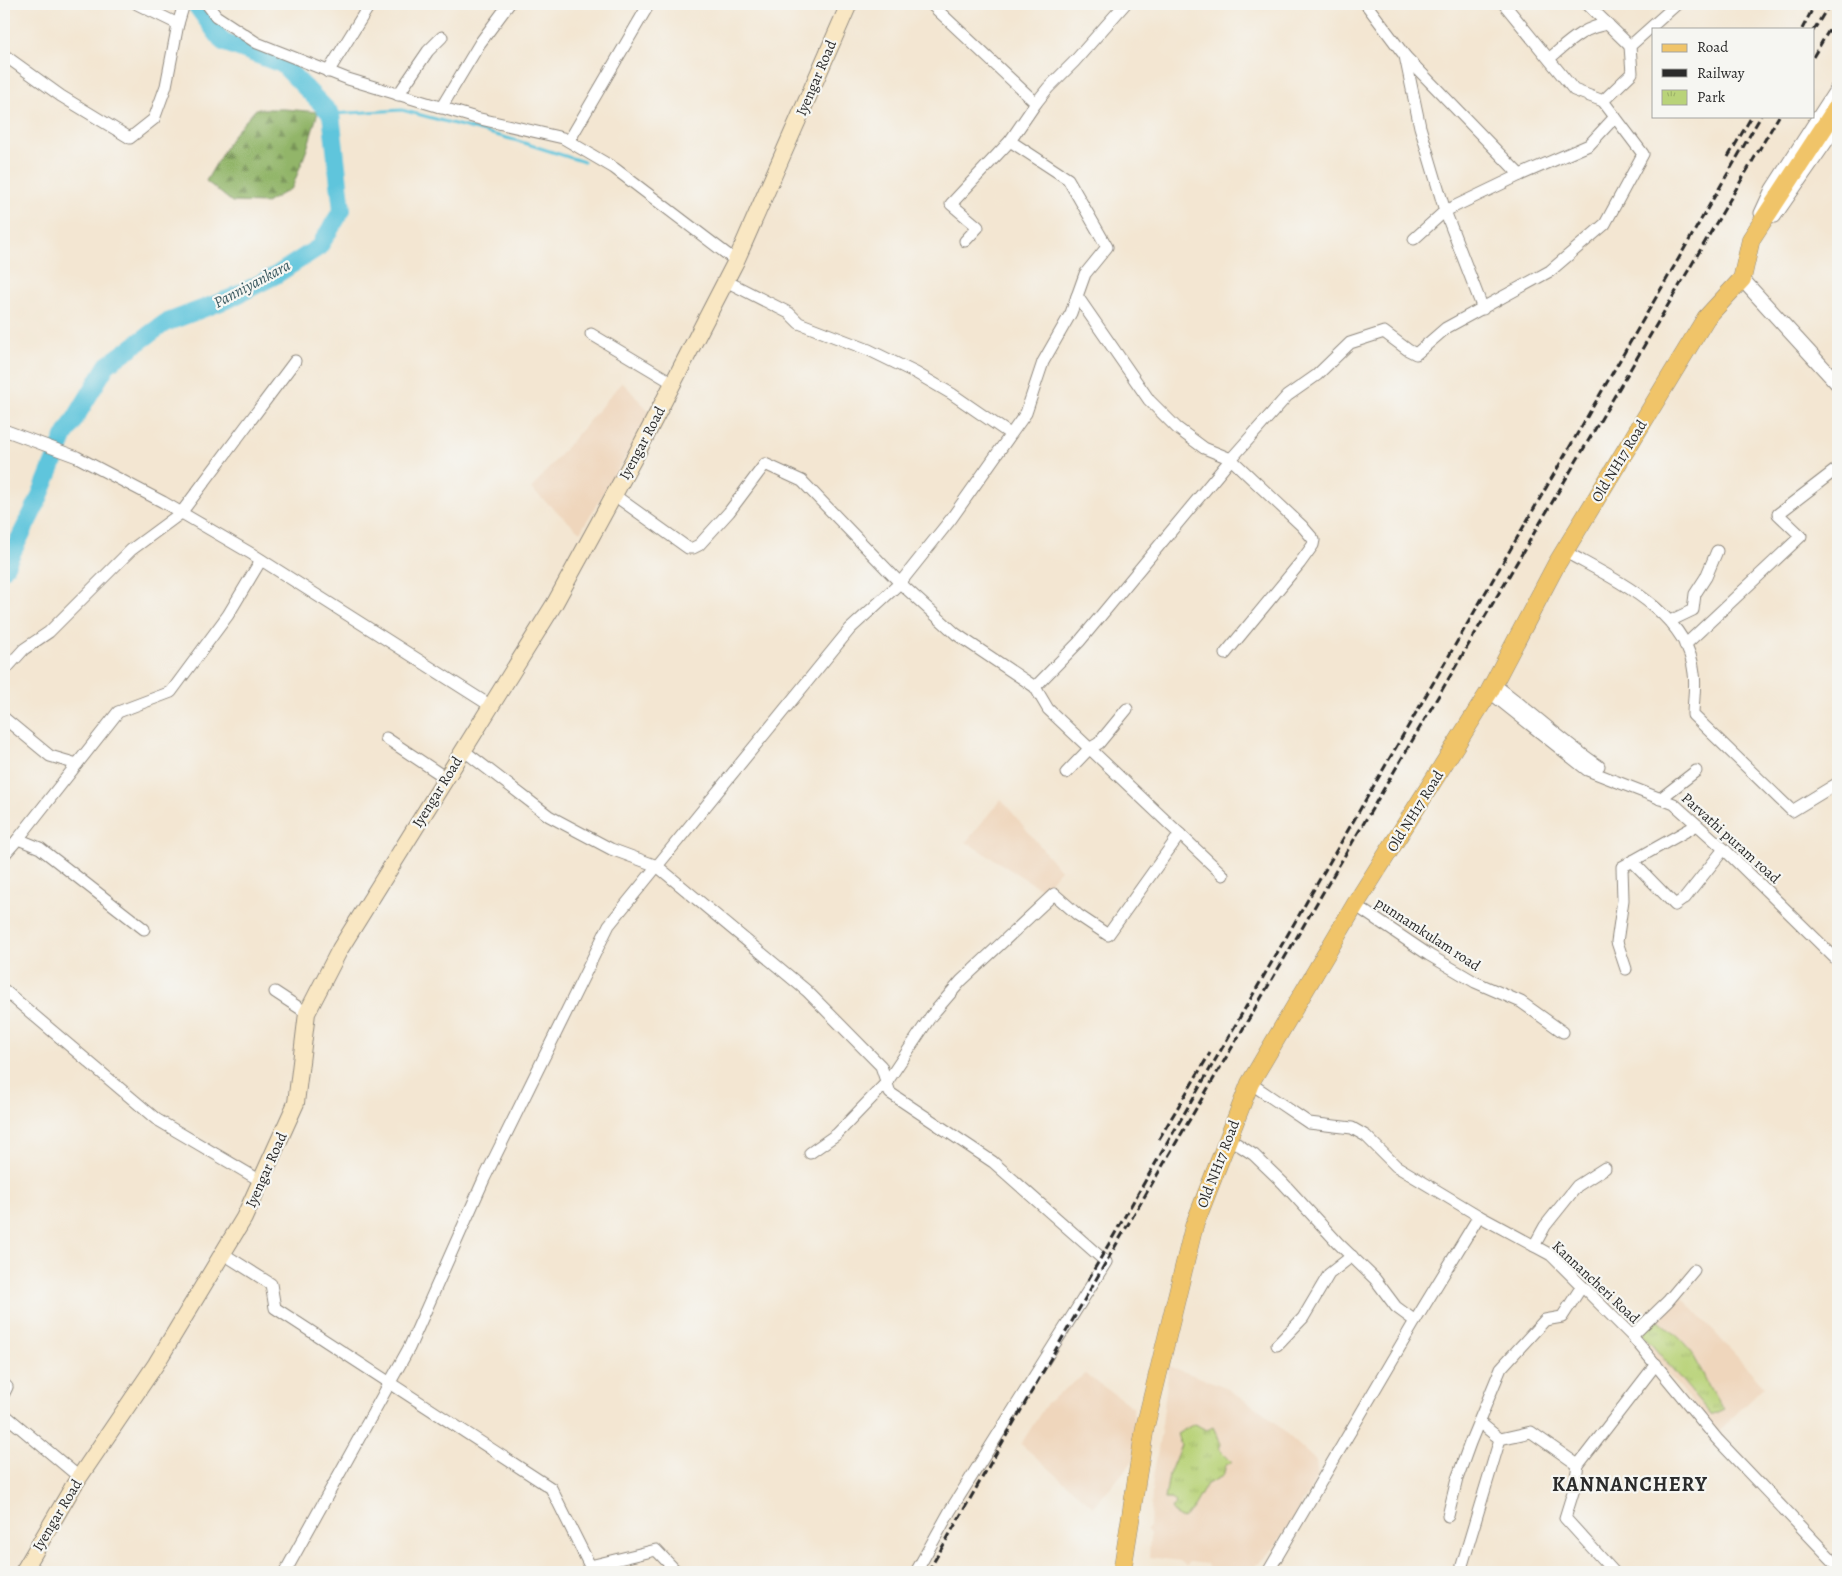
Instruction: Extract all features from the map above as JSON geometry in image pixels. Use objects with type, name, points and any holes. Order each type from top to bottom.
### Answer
[{"type":"main road","name":"Iyengar Road","points":[[30,1570],[79,1477],[156,1364],[244,1218],[296,1104],[307,1013],[340,949],[556,603],[736,261],[849,4]]},
{"type":"main road","points":[[1742,279],[1751,239],[1838,106]]},
{"type":"main road","name":"Old NH17 Road","points":[[1122,1572],[1146,1426],[1194,1226],[1250,1083],[1356,905],[1492,688],[1564,551],[1706,318],[1742,279]]},
{"type":"street","points":[[137,4],[178,24]]},
{"type":"street","points":[[4,55],[61,96],[130,138],[154,119],[166,86],[178,24],[184,4]]},
{"type":"street","points":[[207,4],[216,16],[257,44],[328,72],[476,118],[563,138],[614,168],[736,261]]},
{"type":"street","points":[[328,72],[370,4]]},
{"type":"street","points":[[441,108],[480,43],[509,4]]},
{"type":"street","points":[[568,141],[649,4]]},
{"type":"street","points":[[931,4],[1036,103]]},
{"type":"street","points":[[965,241],[978,227],[951,204],[1010,141],[1048,88],[1074,62],[1125,4]]},
{"type":"street","points":[[1366,4],[1405,56],[1520,175]]},
{"type":"street","points":[[1035,687],[1079,642],[1231,459],[1287,396],[1318,375],[1350,343],[1384,332],[1416,354],[1446,328],[1550,271],[1605,224],[1643,154],[1603,101],[1574,90],[1504,4]]},
{"type":"street","points":[[1587,4],[1630,46],[1632,72],[1603,101]]},
{"type":"street","points":[[1630,46],[1677,4]]},
{"type":"street","points":[[1551,57],[1578,35],[1595,25],[1608,24]]},
{"type":"street","points":[[398,95],[428,51],[442,37]]},
{"type":"street","points":[[1405,56],[1420,127],[1445,211],[1483,309]]},
{"type":"street","points":[[1751,239],[1771,189],[1838,85]]},
{"type":"street","points":[[1414,239],[1445,211],[1589,145],[1615,117]]},
{"type":"street","points":[[1838,126],[1757,244],[1742,279],[1838,382]]},
{"type":"street","points":[[285,1572],[409,1348],[484,1179],[609,925],[850,629],[900,582],[950,519],[1026,413],[1043,362],[1072,313],[1085,274],[1107,247],[1068,179],[1010,141]]},
{"type":"street","points":[[726,281],[788,313],[799,323],[869,350],[916,373],[952,394],[1010,434]]},
{"type":"street","points":[[1077,296],[1149,400],[1177,428],[1204,448],[1231,459],[1302,526],[1314,540],[1313,545],[1300,562],[1224,654]]},
{"type":"street","points":[[591,334],[673,383]]},
{"type":"street","points":[[4,672],[24,649],[49,632],[131,550],[181,513],[295,361]]},
{"type":"street","points":[[4,430],[77,458],[181,513],[261,560],[490,706]]},
{"type":"street","points":[[614,495],[688,548],[693,548],[729,512],[765,464],[802,481],[900,582],[956,634],[1035,687],[1048,709],[1223,875]]},
{"type":"street","points":[[1686,645],[1801,536],[1778,514],[1838,468]]},
{"type":"street","points":[[1564,551],[1635,592],[1670,621],[1686,645],[1694,673],[1693,716],[1792,811],[1838,783]]},
{"type":"street","points":[[1670,621],[1693,610],[1695,594],[1706,577],[1717,551]]},
{"type":"street","points":[[4,855],[118,712],[171,692],[228,614],[261,560]]},
{"type":"street","points":[[1492,688],[1531,711],[1554,733],[1599,766]]},
{"type":"street","name":"Parvathi puram road","points":[[1492,688],[1587,770],[1674,804],[1724,849],[1838,961]]},
{"type":"street","points":[[1066,773],[1089,749],[1099,743],[1127,709]]},
{"type":"street","points":[[4,718],[50,756],[77,764]]},
{"type":"street","points":[[386,738],[446,778]]},
{"type":"street","points":[[463,750],[549,816],[611,848],[657,866],[806,991],[881,1066],[890,1092],[993,1162],[1106,1262],[950,1511],[916,1572]]},
{"type":"street","points":[[1660,799],[1696,771]]},
{"type":"street","points":[[1626,969],[1617,942],[1623,900],[1622,867],[1697,825]]},
{"type":"street","points":[[810,1153],[837,1134],[887,1082],[931,1016],[961,981],[1054,894],[1078,915],[1108,935],[1180,834]]},
{"type":"street","points":[[18,839],[40,848],[144,929]]},
{"type":"street","points":[[1632,861],[1675,905],[1685,898],[1724,849]]},
{"type":"street","name":"punnamkulam road","points":[[1356,905],[1437,960],[1475,982],[1521,1002],[1563,1032]]},
{"type":"street","points":[[4,990],[156,1119],[261,1181]]},
{"type":"street","points":[[275,992],[307,1013]]},
{"type":"street","name":"Kannancheri Road","points":[[1250,1083],[1309,1123],[1352,1128],[1366,1136],[1396,1166],[1479,1216],[1551,1255],[1632,1336],[1717,1439],[1838,1566]]},
{"type":"street","points":[[1228,1138],[1254,1155],[1376,1279],[1396,1307],[1415,1321]]},
{"type":"street","points":[[1534,1246],[1545,1226],[1577,1186],[1605,1168]]},
{"type":"street","points":[[1268,1572],[1415,1321],[1479,1216]]},
{"type":"street","points":[[222,1253],[271,1284],[275,1308],[551,1488],[590,1566],[656,1550],[677,1572]]},
{"type":"street","points":[[1277,1345],[1303,1318],[1330,1274],[1352,1256]]},
{"type":"street","points":[[1632,1336],[1668,1301],[1694,1270]]},
{"type":"street","points":[[1448,1516],[1457,1479],[1501,1368],[1545,1320],[1562,1317],[1582,1286]]},
{"type":"street","points":[[1614,1572],[1565,1518],[1574,1488],[1578,1465],[1656,1364]]},
{"type":"street","points":[[4,1384],[7,1387],[4,1393]]},
{"type":"street","points":[[4,1414],[79,1477]]},
{"type":"street","points":[[1479,1422],[1500,1439]]},
{"type":"street","points":[[1500,1439],[1531,1432],[1578,1465]]},
{"type":"street","points":[[1460,1572],[1500,1439]]},
{"type":"shaded area","points":[[622,382],[652,414],[580,532],[531,489]]},
{"type":"shaded area","points":[[1001,799],[1060,870],[1043,890],[966,842]]},
{"type":"shaded area","points":[[1680,1295],[1764,1386],[1717,1433],[1636,1335]]},
{"type":"shaded area","points":[[1169,1366],[1223,1386],[1263,1412],[1316,1461],[1318,1478],[1274,1548],[1249,1572],[1211,1572],[1207,1564],[1190,1562],[1186,1566],[1180,1561],[1149,1557],[1150,1533],[1146,1530],[1150,1527],[1153,1477]]},
{"type":"shaded area","points":[[1085,1374],[1133,1407],[1135,1459],[1093,1507],[1021,1444],[1047,1403]]},
{"type":"green space","points":[[256,109],[318,112],[307,149],[292,188],[266,203],[232,202],[206,181],[233,135]]},
{"type":"green space","points":[[1658,1319],[1689,1349],[1714,1395],[1724,1409],[1711,1415],[1641,1332]]},
{"type":"green space","points":[[1194,1424],[1207,1430],[1213,1427],[1221,1444],[1219,1449],[1232,1462],[1226,1465],[1223,1476],[1207,1484],[1192,1510],[1182,1519],[1171,1509],[1175,1503],[1172,1499],[1165,1499],[1169,1474],[1181,1445],[1177,1434]]},
{"type":"waterway","name":"Panniyankara","points":[[4,569],[37,503],[64,437],[107,365],[165,323],[231,298],[276,275],[319,247],[342,210],[331,114],[282,64],[223,42],[195,4]]},
{"type":"waterway","points":[[331,114],[402,110],[518,141],[584,162]]},
{"type":"railway","points":[[1814,29],[1830,4]]},
{"type":"railway","points":[[1803,28],[1812,10]]},
{"type":"railway","points":[[1814,55],[1838,15]]},
{"type":"railway","points":[[1728,157],[1751,118]]},
{"type":"railway","points":[[1088,1280],[1760,118]]},
{"type":"railway","points":[[928,1572],[1106,1262],[1778,118]]},
{"type":"railway","points":[[1159,1139],[1210,1053]]},
{"type":"district","name":"KANNANCHERY","points":[[1630,1484]]}]
